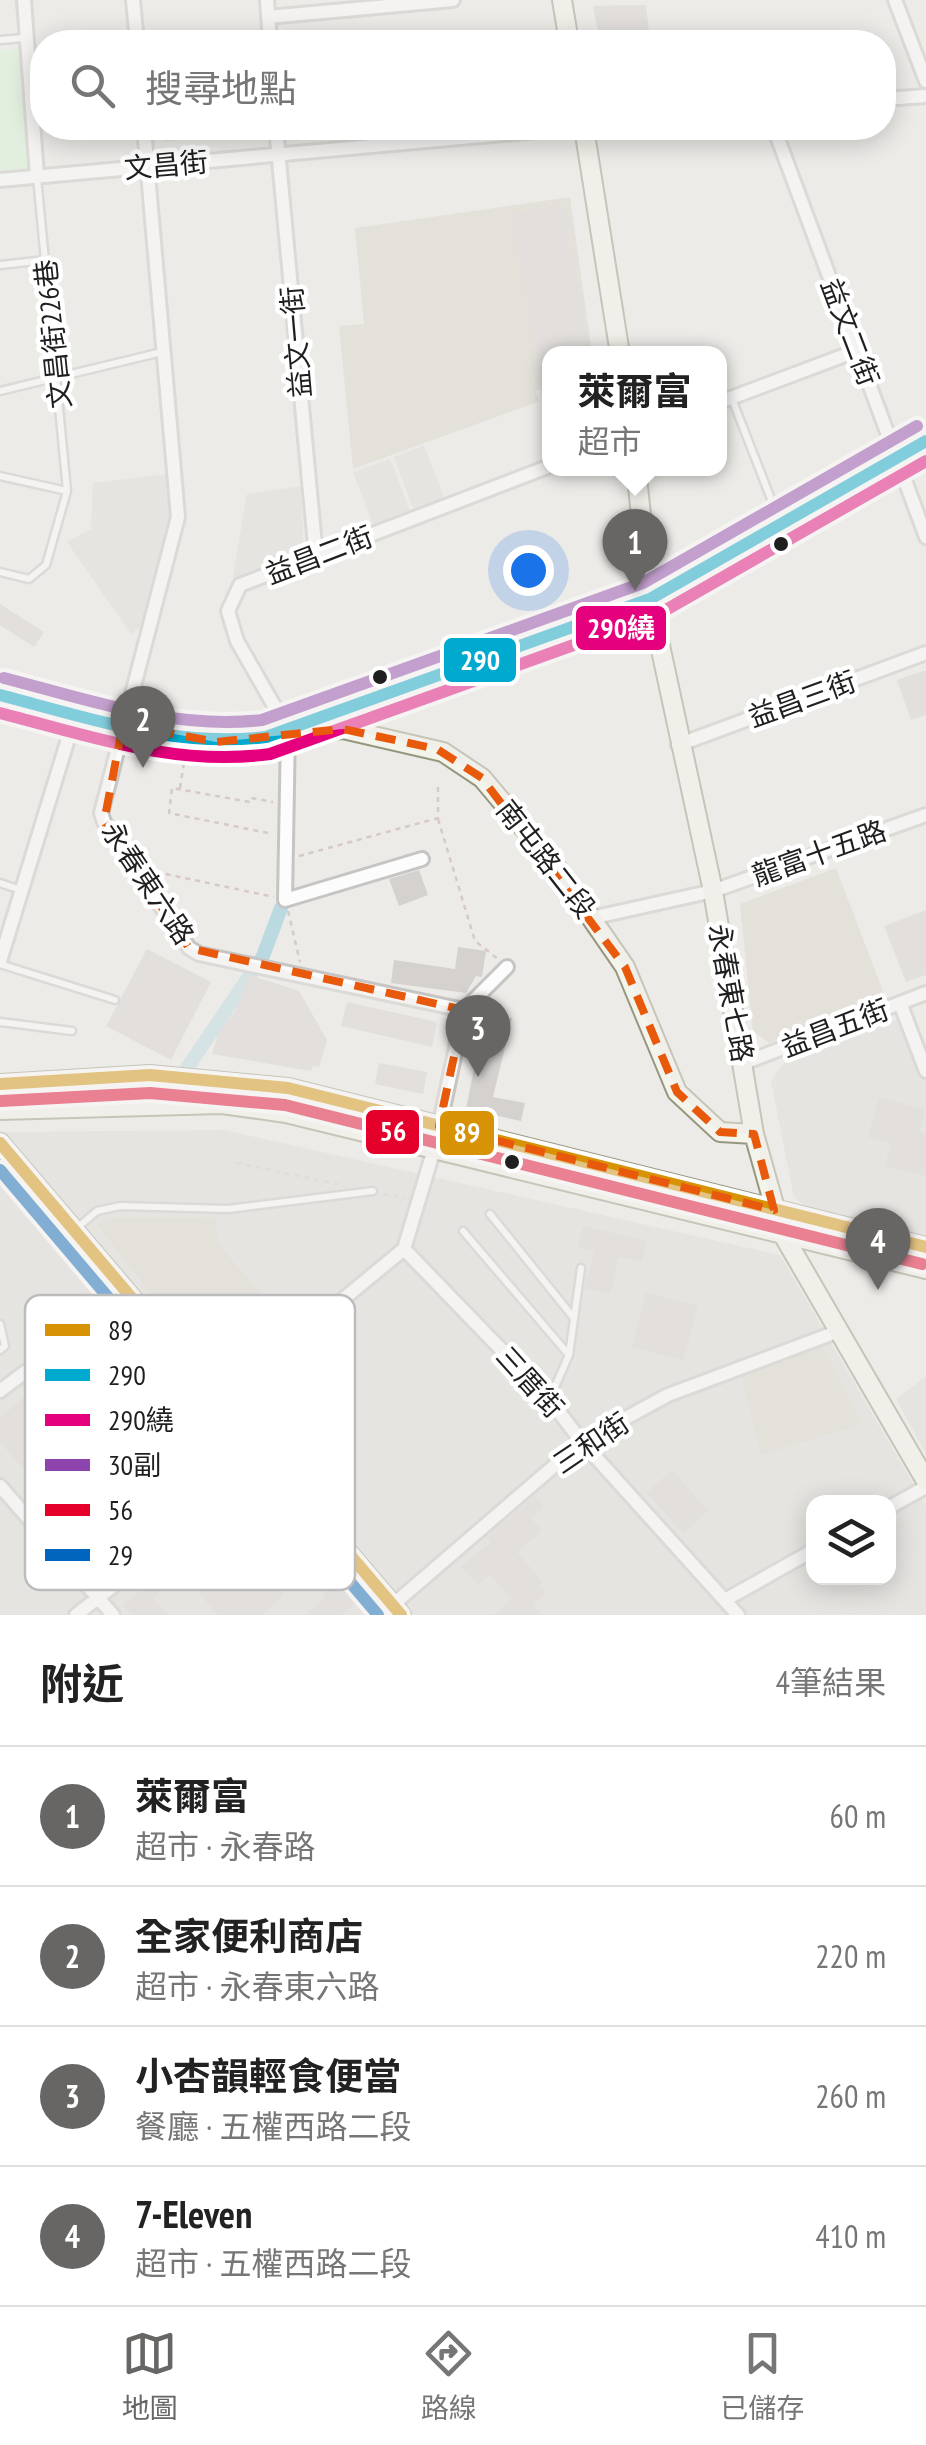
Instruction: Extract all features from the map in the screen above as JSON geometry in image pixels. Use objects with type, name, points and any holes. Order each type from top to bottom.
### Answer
[{"type":"main road","points":[[562,0],[567,30]]},
{"type":"main road","points":[[586,140],[619,346]]},
{"type":"main road","name":"永春東七路","points":[[637,476],[650,599],[678,745],[713,891],[754,1134],[774,1210],[782,1233],[926,1484]]},
{"type":"main road","name":"南屯路二段","points":[[0,696],[187,740],[229,742],[288,730],[343,729],[443,752],[482,778],[521,820],[591,918],[624,966],[677,1092],[720,1132],[754,1134]]},
{"type":"main road","points":[[0,1084],[150,1075],[288,1088],[926,1247]]},
{"type":"main road","points":[[0,1110],[222,1104],[303,1116],[926,1268]]},
{"type":"main road","points":[[0,1142],[132,1295]]},
{"type":"main road","points":[[355,1567],[391,1612]]},
{"type":"street","points":[[24,0],[30,88]]},
{"type":"street","points":[[133,0],[136,30]]},
{"type":"street","points":[[266,0],[269,30]]},
{"type":"street","points":[[268,16],[453,0]]},
{"type":"street","points":[[895,0],[926,81]]},
{"type":"street","points":[[896,99],[926,96]]},
{"type":"street","points":[[34,140],[37,176]]},
{"type":"street","name":"永春東六路","points":[[145,140],[178,517],[101,813],[189,948],[199,954],[464,1010]]},
{"type":"street","name":"益文一街","points":[[277,140],[316,556]]},
{"type":"street","name":"文昌街","points":[[0,180],[435,140]]},
{"type":"street","name":"益文二街","points":[[778,140],[926,536]]},
{"type":"street","points":[[727,400],[856,351]]},
{"type":"street","points":[[422,859],[280,899],[288,730],[650,599],[926,441]]},
{"type":"street","name":"益昌二街","points":[[288,730],[237,642],[228,611],[240,585],[542,469]]},
{"type":"street","name":"益昌三街","points":[[678,745],[926,653]]},
{"type":"street","points":[[0,963],[76,713]]},
{"type":"street","name":"龍富十五路","points":[[591,918],[713,891],[926,816]]},
{"type":"street","points":[[349,1295],[404,1250],[435,1146],[464,1010],[506,968]]},
{"type":"street","name":"益昌五街","points":[[744,1063],[926,994]]},
{"type":"street","points":[[900,1003],[926,1071]]},
{"type":"street","name":"三厝街","points":[[404,1250],[550,1399],[582,1442],[738,1615]]},
{"type":"street","name":"三和街","points":[[391,1612],[582,1442],[668,1395],[839,1331]]},
{"type":"street","points":[[0,1391],[25,1372]]},
{"type":"street","points":[[896,1503],[926,1484]]},
{"type":"street","points":[[0,1486],[25,1515]]},
{"type":"street","points":[[725,1600],[806,1554]]},
{"type":"street","points":[[91,1590],[113,1615]]},
{"type":"street","points":[[76,1615],[108,1590]]},
{"type":"lane","points":[[0,40],[26,38]]},
{"type":"lane","name":"文昌街226巷","points":[[0,572],[29,578],[46,565],[67,491],[37,176]]},
{"type":"lane","points":[[0,264],[46,260]]},
{"type":"lane","points":[[0,391],[162,352]]},
{"type":"lane","points":[[727,402],[780,523]]},
{"type":"lane","points":[[0,476],[67,491]]},
{"type":"lane","points":[[0,883],[22,891]]},
{"type":"lane","points":[[0,963],[115,1000]]},
{"type":"lane","points":[[0,1022],[72,1031]]},
{"type":"lane","points":[[76,1229],[98,1211],[120,1206],[228,1209],[374,1191]]},
{"type":"lane","points":[[490,1214],[574,1318]]},
{"type":"lane","points":[[464,1231],[569,1355]]},
{"type":"lane","points":[[550,1399],[569,1355],[581,1268]]},
{"type":"lane","points":[[0,1324],[5,1346],[0,1350]]},
{"type":"path","points":[[180,789],[187,740]]},
{"type":"path","points":[[438,786],[438,818],[475,941],[490,950],[506,968]]},
{"type":"path","points":[[268,833],[169,814],[172,788],[275,802]]},
{"type":"path","points":[[297,856],[438,818]]},
{"type":"path","points":[[144,883],[158,870],[280,899],[303,974]]},
{"type":"path","points":[[236,1162],[421,1202]]},
{"type":"highlighted area","points":[[123,724],[216,742],[343,729],[437,749],[482,778],[625,967],[677,1092],[720,1132],[754,1134],[774,1210],[439,1126],[464,1010],[189,948],[104,822]]},
{"type":"shaded area","points":[[570,197],[591,346],[542,346],[542,390],[535,391],[540,401],[353,469],[339,326],[364,324],[355,228]]},
{"type":"shaded area","points":[[424,445],[445,500],[414,511],[394,457]]},
{"type":"shaded area","points":[[390,459],[411,513],[374,527],[353,472]]},
{"type":"shaded area","points":[[168,474],[172,530],[147,622],[131,634],[67,542],[91,529],[93,483]]},
{"type":"shaded area","points":[[301,486],[304,556],[232,583],[247,494]]},
{"type":"shaded area","points":[[836,868],[886,999],[769,1043],[753,1031],[740,904]]},
{"type":"shaded area","points":[[899,1019],[926,1074],[926,1241],[809,1209],[794,1197],[771,1081],[784,1063]]},
{"type":"shaded area","points":[[224,1130],[780,1255],[926,1506],[926,1615],[0,1615],[0,1132]]},
{"type":"shaded area","points":[[215,1217],[218,1244],[262,1295],[151,1295],[97,1224],[114,1218]]},
{"type":"shaded area","points":[[821,1342],[862,1424],[761,1455],[741,1373]]},
{"type":"shaded area","points":[[926,1376],[926,1454],[896,1399]]},
{"type":"green space","points":[[20,49],[32,168],[0,171],[0,51]]},
{"type":"building","points":[[646,5],[649,30],[598,30],[593,6]]},
{"type":"building","points":[[562,205],[589,346],[542,346],[542,378],[541,378],[511,214]]},
{"type":"building","points":[[0,604],[44,632],[34,647],[0,625]]},
{"type":"building","points":[[926,670],[926,715],[911,720],[897,680]]},
{"type":"building","points":[[419,870],[428,895],[399,906],[389,879]]},
{"type":"building","points":[[926,910],[926,975],[906,982],[884,926]]},
{"type":"building","points":[[458,947],[486,951],[482,977],[476,976],[466,993],[391,983],[394,960],[455,969]]},
{"type":"building","points":[[147,949],[211,982],[171,1060],[106,1026]]},
{"type":"building","points":[[249,975],[299,991],[327,1040],[319,1067],[313,1066],[311,1071],[212,1054],[218,1034],[236,1010]]},
{"type":"building","points":[[347,1002],[437,1022],[432,1047],[341,1026]]},
{"type":"building","points":[[485,1013],[512,1018],[493,1097],[525,1103],[521,1121],[466,1109]]},
{"type":"building","points":[[379,1063],[427,1072],[423,1094],[375,1084]]},
{"type":"building","points":[[879,1097],[925,1110],[919,1131],[926,1133],[926,1176],[885,1166],[891,1143],[868,1137]]},
{"type":"building","points":[[583,1226],[647,1241],[642,1262],[619,1257],[610,1294],[585,1288],[594,1251],[578,1247]]},
{"type":"building","points":[[646,1293],[698,1306],[683,1360],[632,1347]]},
{"type":"building","points":[[25,1396],[22,1467],[0,1442],[0,1418]]},
{"type":"building","points":[[672,1470],[708,1511],[683,1533],[647,1493]]},
{"type":"building","points":[[535,1496],[544,1507],[531,1518],[542,1531],[517,1552],[543,1582],[539,1586],[546,1594],[533,1605],[541,1615],[494,1615],[512,1599],[490,1574],[478,1585],[461,1567],[491,1542],[487,1537]]},
{"type":"building","points":[[141,1590],[163,1590],[153,1598],[168,1615],[132,1615],[123,1605]]},
{"type":"building","points":[[196,1590],[280,1590],[284,1595],[262,1615],[218,1615]]},
{"type":"building","points":[[320,1590],[354,1590],[361,1598],[341,1615],[306,1615],[326,1597]]},
{"type":"waterway","points":[[187,1068],[263,956],[281,908]]},
{"type":"transit line","name":"30副","points":[[4,678],[164,717],[196,721],[262,720],[643,583],[917,426]]},
{"type":"transit line","name":"290","points":[[0,695],[164,735],[266,737],[650,599],[926,441]]},
{"type":"transit line","name":"290繞","points":[[0,713],[167,753],[235,757],[270,754],[657,615],[926,461]]},
{"type":"transit line","name":"89","points":[[0,1084],[150,1075],[288,1088],[926,1247]]},
{"type":"transit line","name":"56","points":[[1,1101],[150,1093],[285,1105],[922,1264]]},
{"type":"transit line","name":"89","points":[[0,1143],[129,1295]]},
{"type":"transit line","name":"29","points":[[0,1170],[106,1295]]},
{"type":"transit line","name":"89","points":[[355,1561],[401,1615]]},
{"type":"transit line","name":"29","points":[[355,1588],[378,1615]]},
{"type":"place","name":"萊爾富","points":[[635,591]]},
{"type":"place","name":"全家便利商店","points":[[143,768]]},
{"type":"place","name":"小杏韻輕食便當","points":[[478,1077]]},
{"type":"place","name":"7-Eleven","points":[[878,1290]]}]
